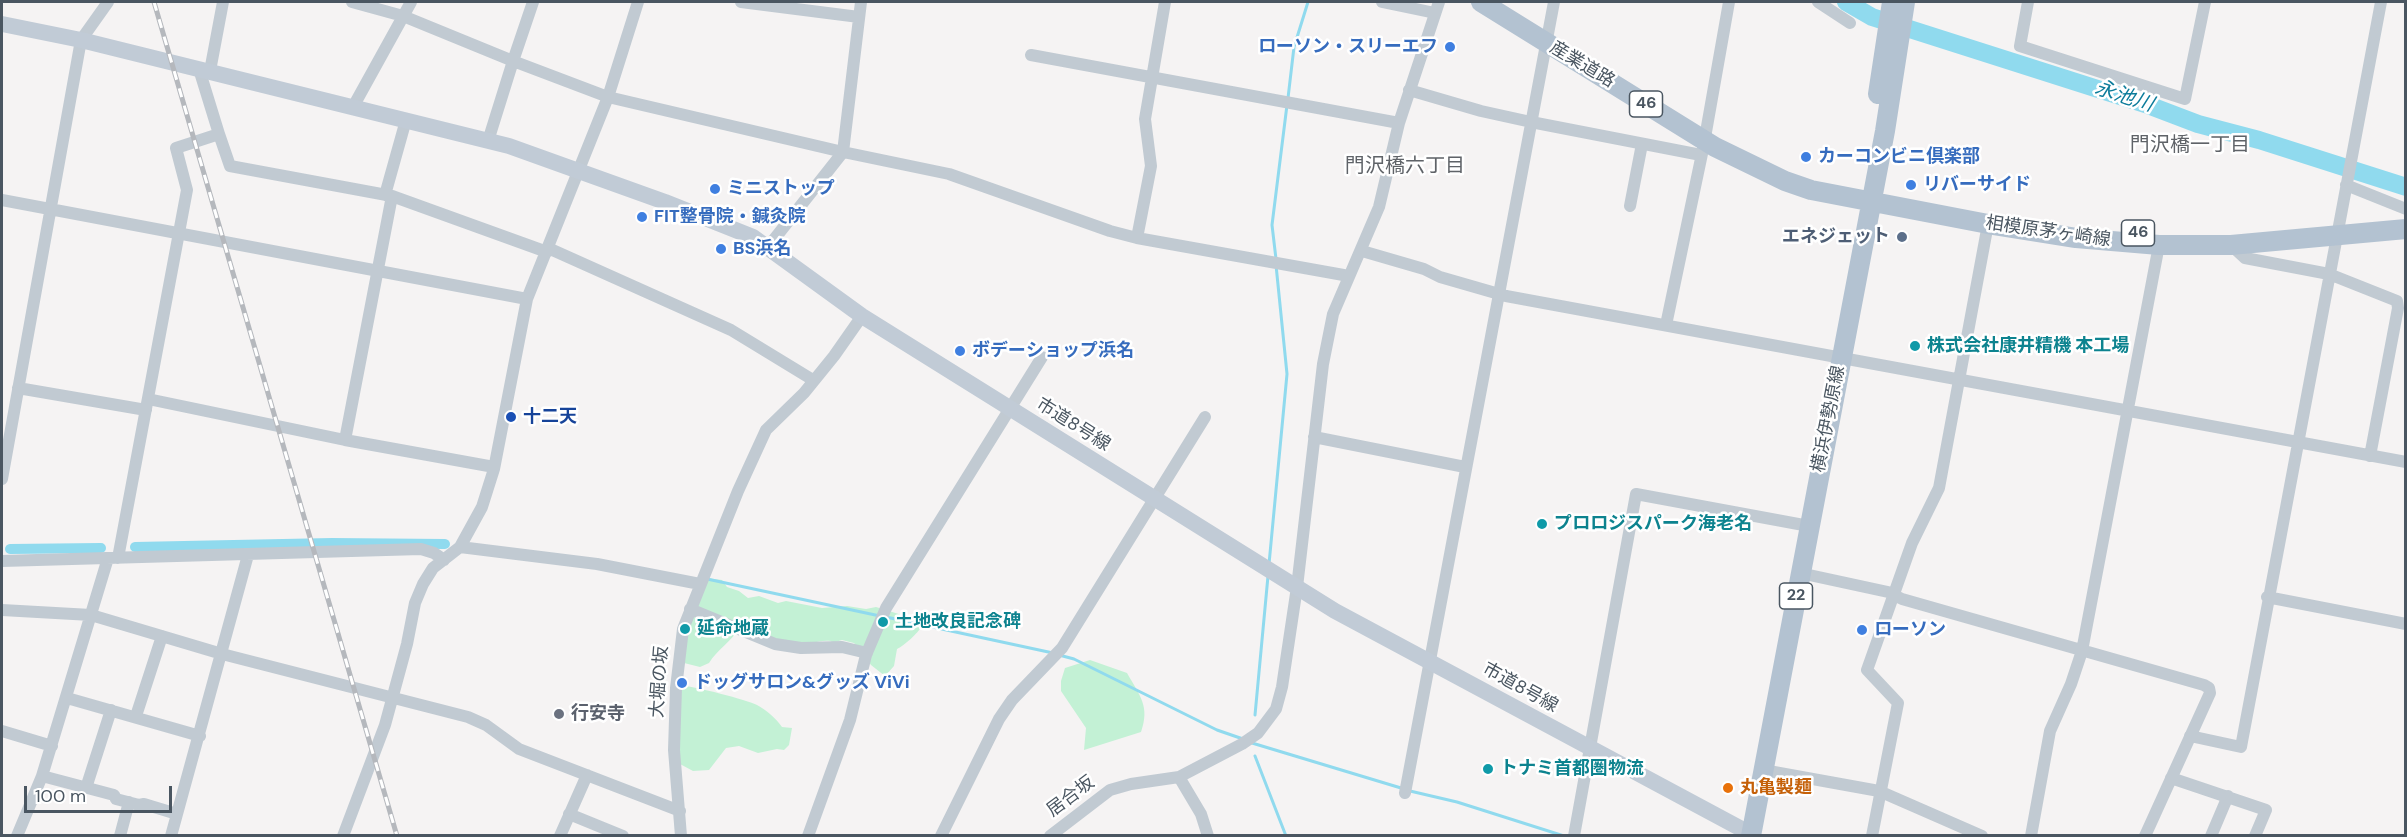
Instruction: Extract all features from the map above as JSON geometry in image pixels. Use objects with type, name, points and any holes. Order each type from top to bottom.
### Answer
[{"type":"main road","name":"産業道路","points":[[1481,2],[1703,147],[1746,162],[1872,197]]},
{"type":"main road","name":"横浜伊勢原線","points":[[1751,835],[1840,357],[1885,131],[1904,4]]},
{"type":"main road","name":"相模原茅ヶ崎線","points":[[1872,197],[1988,224],[2076,238],[2159,245],[2231,245],[2406,218]]},
{"type":"main road","name":"相模原茅ヶ崎線","points":[[1872,197],[2112,231],[2229,235],[2406,229]]},
{"type":"street","points":[[2,479],[81,40],[108,2]]},
{"type":"street","points":[[223,2],[205,70],[219,134],[230,166],[388,195],[548,250],[731,330],[813,380]]},
{"type":"street","points":[[352,2],[403,16],[608,98],[958,177],[1110,231],[1137,238],[1349,276]]},
{"type":"street","points":[[353,107],[411,2]]},
{"type":"street","points":[[488,141],[533,2]]},
{"type":"street","points":[[344,836],[385,725],[419,594],[433,568],[460,547],[482,507],[494,467],[527,298],[608,98],[638,2]]},
{"type":"street","points":[[741,2],[829,7],[859,17]]},
{"type":"street","points":[[768,247],[843,152],[861,2]]},
{"type":"street","points":[[1137,238],[1151,166],[1145,119],[1165,2]]},
{"type":"street","points":[[1382,2],[1437,7]]},
{"type":"street","points":[[1406,790],[1497,294],[1554,2]]},
{"type":"street","points":[[1666,325],[1703,147],[1729,2]]},
{"type":"street","points":[[1818,2],[1850,23]]},
{"type":"street","points":[[2028,2],[2020,46],[2185,99],[2205,2]]},
{"type":"street","points":[[2190,736],[2241,747],[2267,597],[2381,2]]},
{"type":"street","name":"居合坂","points":[[1050,836],[1110,790],[1182,776],[1242,744],[1258,733],[1276,709],[1280,697],[1297,587],[1323,364],[1333,314],[1362,252],[1379,207],[1399,123],[1437,7]]},
{"type":"street","name":"市道8号線","points":[[2,24],[81,40],[488,141],[742,232],[768,247],[862,316],[1335,611],[1751,835]]},
{"type":"street","points":[[1030,56],[1399,123]]},
{"type":"street","points":[[1409,90],[1481,111],[1642,144],[1703,147]]},
{"type":"street","points":[[345,440],[379,270],[388,195],[406,120]]},
{"type":"street","points":[[17,836],[42,776],[92,615],[113,558],[147,405],[187,190],[176,148],[219,134]]},
{"type":"street","points":[[1630,206],[1642,144]]},
{"type":"street","points":[[2346,184],[2406,208]]},
{"type":"street","points":[[2,200],[527,298]]},
{"type":"street","points":[[1872,836],[1898,703],[1867,670],[1912,543],[1938,488],[1988,224]]},
{"type":"street","points":[[2031,836],[2050,731],[2071,684],[2082,651],[2159,245]]},
{"type":"street","points":[[2231,245],[2245,258],[2329,274],[2397,301],[2398,308],[2370,456]]},
{"type":"street","points":[[1362,252],[1424,269],[1440,278],[1497,294],[2406,462]]},
{"type":"street","name":"大堀の坂","points":[[681,836],[674,750],[679,650],[690,609],[761,438],[770,424],[789,409],[834,356],[862,316]]},
{"type":"street","points":[[808,836],[850,720],[867,653],[883,616],[1042,357]]},
{"type":"street","points":[[18,388],[147,405],[494,467]]},
{"type":"street","points":[[941,836],[999,719],[1012,700],[1056,654],[1205,417]]},
{"type":"street","points":[[1314,437],[1465,467]]},
{"type":"street","points":[[1575,833],[1636,494],[1809,526]]},
{"type":"street","points":[[460,547],[597,564],[700,584]]},
{"type":"street","points":[[2,561],[421,549],[434,553],[444,560]]},
{"type":"street","points":[[171,836],[248,555]]},
{"type":"street","points":[[1800,573],[1894,594],[1902,599],[2209,688],[2210,693],[2145,836]]},
{"type":"street","points":[[2267,597],[2406,624]]},
{"type":"street","points":[[690,609],[774,644],[801,648],[842,646],[867,653]]},
{"type":"street","points":[[2,610],[92,615],[222,654],[477,721],[519,749],[680,811]]},
{"type":"street","points":[[136,716],[162,636]]},
{"type":"street","points":[[67,698],[200,736]]},
{"type":"street","points":[[86,788],[111,710]]},
{"type":"street","points":[[2,731],[52,746]]},
{"type":"street","points":[[1763,770],[1880,791],[1982,836]]},
{"type":"street","points":[[560,836],[587,775]]},
{"type":"street","points":[[42,776],[114,795],[116,799],[139,805],[144,804],[177,814]]},
{"type":"street","points":[[1182,776],[1201,814],[1208,836]]},
{"type":"street","points":[[2171,778],[2266,810],[2255,836]]},
{"type":"street","points":[[2211,836],[2228,796]]},
{"type":"street","points":[[120,836],[129,802]]},
{"type":"street","points":[[569,814],[623,836]]},
{"type":"green space","points":[[707,578],[722,580],[727,587],[739,591],[748,598],[759,596],[778,603],[786,601],[822,608],[847,606],[866,609],[876,607],[902,615],[914,615],[922,626],[911,639],[897,649],[894,666],[885,676],[871,665],[854,643],[842,640],[832,643],[826,641],[794,645],[740,627],[709,663],[700,667],[684,663],[682,649]]},
{"type":"green space","points":[[1090,660],[1127,673],[1140,695],[1144,708],[1144,723],[1141,732],[1084,750],[1086,728],[1061,691],[1061,681],[1065,668]]},
{"type":"green space","points":[[683,686],[757,705],[771,714],[782,727],[792,728],[789,745],[784,750],[758,753],[739,746],[726,748],[709,770],[693,771],[680,764],[676,690]]},
{"type":"waterway","points":[[1288,98],[1294,47],[1308,2]]},
{"type":"waterway","name":"永池川","points":[[1846,2],[1872,17],[2148,105],[2198,124],[2259,140],[2406,187]]},
{"type":"waterway","points":[[1276,259],[1272,225],[1287,105]]},
{"type":"waterway","points":[[1269,564],[1287,374],[1276,265]]},
{"type":"waterway","points":[[135,547],[332,543],[445,544]]},
{"type":"waterway","points":[[10,549],[101,548]]},
{"type":"waterway","points":[[1255,715],[1268,576]]},
{"type":"waterway","points":[[707,579],[880,616]]},
{"type":"waterway","points":[[886,617],[1053,653]]},
{"type":"waterway","points":[[1059,655],[1074,659],[1217,730],[1243,739]]},
{"type":"waterway","points":[[1252,743],[1401,788]]},
{"type":"waterway","points":[[1255,756],[1286,836]]},
{"type":"waterway","points":[[1410,791],[1457,802],[1564,836]]},
{"type":"railway","points":[[154,2],[397,836]]},
{"type":"place","name":"ローソン・スリーエフ","points":[[1450,47]]},
{"type":"place","name":"カーコンビニ倶楽部","points":[[1806,157]]},
{"type":"place","name":"リバーサイド","points":[[1911,185]]},
{"type":"place","name":"ミニストップ","points":[[715,189]]},
{"type":"place","name":"FIT整骨院・鍼灸院","points":[[642,217]]},
{"type":"place","name":"エネジェット","points":[[1902,237]]},
{"type":"place","name":"BS浜名","points":[[721,249]]},
{"type":"place","name":"株式会社康井精機 本工場","points":[[1915,346]]},
{"type":"place","name":"ボデーショップ浜名","points":[[960,351]]},
{"type":"place","name":"十二天","points":[[511,417]]},
{"type":"place","name":"プロロジスパーク海老名","points":[[1542,524]]},
{"type":"place","name":"土地改良記念碑","points":[[883,622]]},
{"type":"place","name":"延命地蔵","points":[[685,629]]},
{"type":"place","name":"ローソン","points":[[1862,630]]},
{"type":"place","name":"ドッグサロン&グッズ ViVi","points":[[682,683]]},
{"type":"place","name":"行安寺","points":[[559,714]]},
{"type":"place","name":"トナミ首都圏物流","points":[[1488,769]]},
{"type":"place","name":"丸亀製麺","points":[[1728,788]]},
{"type":"district","name":"門沢橋一丁目","points":[[2190,146]]},
{"type":"district","name":"門沢橋六丁目","points":[[1405,167]]}]
